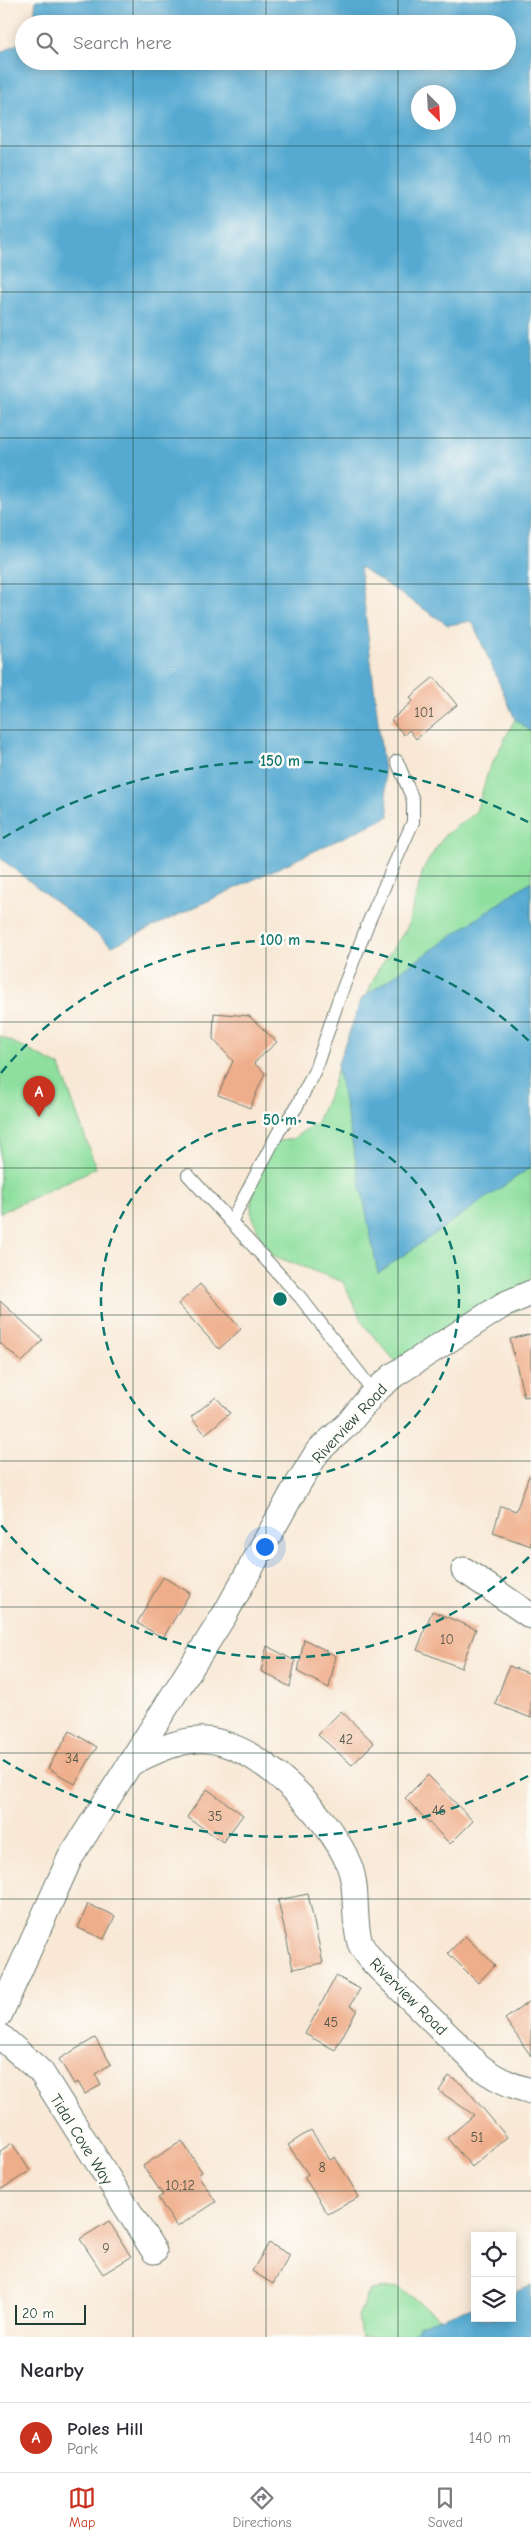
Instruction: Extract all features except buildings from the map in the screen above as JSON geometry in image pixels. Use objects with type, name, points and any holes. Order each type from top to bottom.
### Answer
[{"type":"street","name":"Riverview Road","points":[[0,2014],[70,1858],[225,1614],[305,1470],[318,1452],[348,1424],[374,1392],[394,1375],[503,1305],[531,1293]]},
{"type":"street","points":[[464,1570],[531,1616]]},
{"type":"street","name":"Riverview Road","points":[[131,1763],[154,1752],[199,1740],[221,1742],[259,1762],[287,1783],[332,1830],[349,1865],[355,1884],[355,1920],[361,1944],[373,1962],[479,2066],[493,2077],[514,2087],[531,2091]]},
{"type":"street","name":"Tidal Cove Way","points":[[0,2036],[41,2072],[154,2251]]},
{"type":"lane","points":[[231,1222],[279,1131],[296,1108],[315,1070],[338,1001],[369,921],[413,822],[413,800],[397,760]]},
{"type":"lane","points":[[188,1175],[300,1297],[374,1392]]},
{"type":"green space","points":[[515,719],[531,724],[531,1304],[395,1361],[364,1325],[343,1282],[266,1253],[251,1212],[253,1170],[268,1143],[292,1139],[317,1122],[332,1087],[345,1043],[378,970],[407,928],[424,867],[445,835],[476,812],[488,772]]},
{"type":"green space","points":[[0,1036],[60,1066],[96,1168],[0,1213]]},
{"type":"green space","points":[[398,2287],[458,2331],[470,2337],[361,2337],[358,2316],[370,2290]]},
{"type":"water","points":[[36,0],[531,0],[531,732],[515,719],[472,621],[448,625],[360,567],[389,816],[112,946],[0,858],[0,53],[15,45],[15,70],[516,70],[516,15],[34,15]]},
{"type":"water","points":[[531,881],[531,1167],[378,1273],[337,1066],[362,998]]},
{"type":"water","points":[[531,2286],[531,2337],[412,2337],[420,2325],[471,2307],[471,2322],[516,2322],[516,2292]]},
{"type":"place","name":"Poles Hill","points":[[39,1117]]}]
